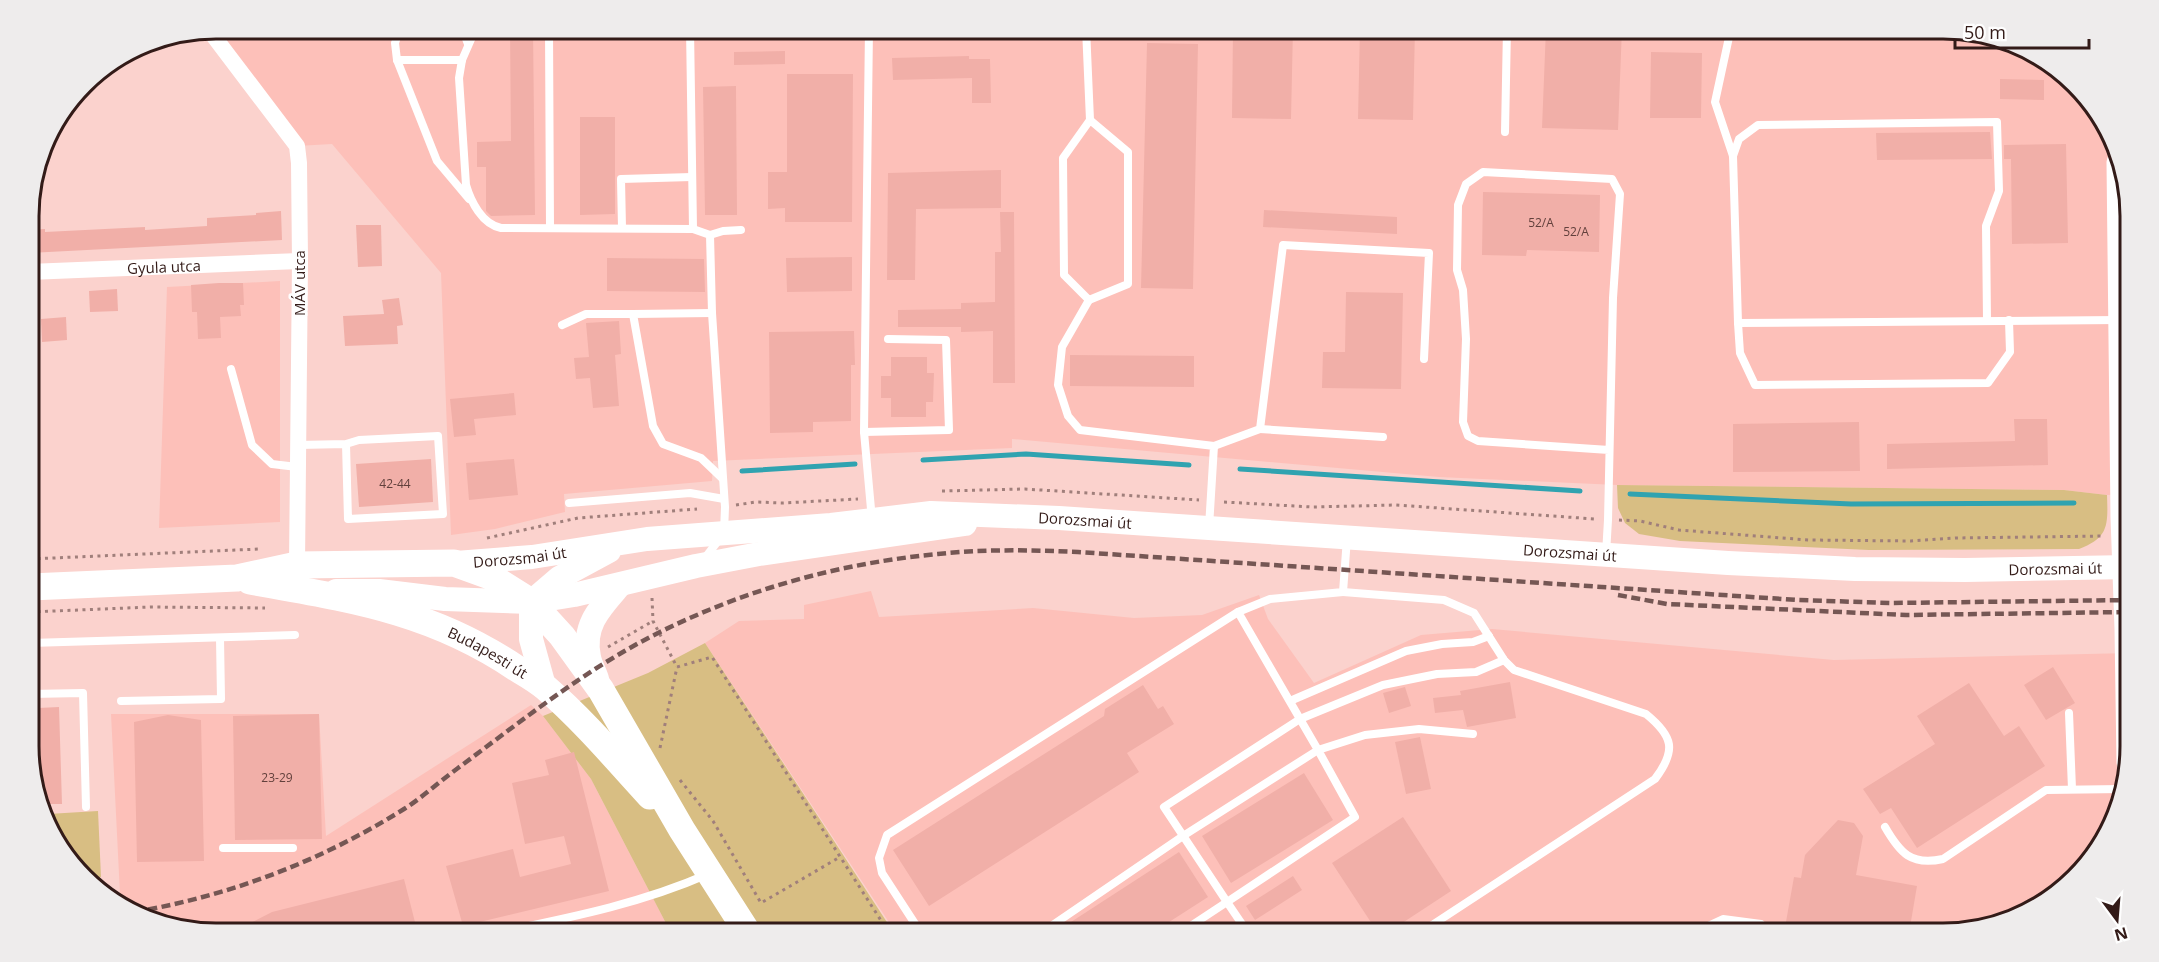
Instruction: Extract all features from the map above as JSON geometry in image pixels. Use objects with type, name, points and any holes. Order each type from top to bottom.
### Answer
[{"type":"main road","name":"Dorozsmai út","points":[[39,587],[237,578],[297,565],[453,563],[532,557],[624,542],[724,533],[871,509],[1209,527],[1606,555],[1855,569],[2120,567]]},
{"type":"main road","name":"Dorozsmai út","points":[[309,591],[379,591],[445,598],[531,602],[620,585],[696,566],[848,541],[935,530],[1009,516]]},
{"type":"main road","points":[[544,686],[531,639],[531,602],[560,578],[624,542]]},
{"type":"main road","name":"Budapesti út","points":[[453,563],[490,576],[531,602],[562,636],[601,690],[682,830],[742,923]]},
{"type":"main road","name":"Budapesti út","points":[[237,578],[384,606],[431,622],[475,642],[544,686],[568,708],[682,830]]},
{"type":"main road","points":[[601,690],[589,658],[587,634],[593,618],[620,585]]},
{"type":"street","name":"MÁV utca","points":[[216,39],[297,147],[300,261],[297,565]]},
{"type":"street","points":[[2116,184],[2120,392]]},
{"type":"street","name":"Gyula utca","points":[[39,272],[300,261]]},
{"type":"lane","points":[[396,39],[397,60],[437,161],[491,226],[693,229],[710,235],[723,231],[741,230]]},
{"type":"lane","points":[[466,39],[468,44]]},
{"type":"lane","points":[[470,39],[462,60],[459,78],[466,185],[471,201]]},
{"type":"lane","points":[[549,39],[550,228]]},
{"type":"lane","points":[[690,39],[693,229]]},
{"type":"lane","points":[[869,39],[864,432],[871,509]]},
{"type":"lane","points":[[1086,39],[1090,120],[1063,158],[1064,275],[1089,300]]},
{"type":"lane","points":[[1505,132],[1507,39]]},
{"type":"lane","points":[[1729,39],[1715,102],[1733,156],[1740,353],[1755,385],[1988,383],[2010,352],[2009,320]]},
{"type":"lane","points":[[397,60],[462,60]]},
{"type":"lane","points":[[1090,120],[1128,152],[1128,284],[1089,300],[1062,347],[1058,386],[1068,416],[1080,430],[1214,446],[1260,429],[1383,437]]},
{"type":"lane","points":[[1733,156],[1739,138],[1758,125],[1997,122],[1999,191],[1986,226],[1988,320]]},
{"type":"lane","points":[[1606,555],[1608,520],[1613,298],[1620,194],[1612,178],[1483,172],[1466,184],[1458,205],[1457,270],[1463,290],[1466,339],[1463,422],[1468,436],[1478,441],[1609,450]]},
{"type":"lane","points":[[622,228],[621,179],[692,177]]},
{"type":"lane","points":[[696,566],[710,553],[724,533],[710,235]]},
{"type":"lane","points":[[1260,429],[1283,245],[1430,253],[1424,359]]},
{"type":"lane","points":[[562,325],[586,314],[712,313]]},
{"type":"lane","points":[[633,314],[653,426],[663,444],[701,458],[722,478]]},
{"type":"lane","points":[[1738,323],[2119,320]]},
{"type":"lane","points":[[864,432],[949,430],[946,340],[888,339]]},
{"type":"lane","points":[[231,369],[252,445],[272,464],[297,467]]},
{"type":"lane","points":[[298,446],[438,436],[442,514],[348,519],[346,444]]},
{"type":"lane","points":[[1209,527],[1214,446]]},
{"type":"lane","points":[[569,502],[690,493],[724,503]]},
{"type":"lane","points":[[1343,592],[1347,537]]},
{"type":"lane","points":[[914,923],[882,873],[879,858],[887,835],[1238,612],[1270,599],[1343,592],[1444,600],[1474,613],[1504,660],[1514,670],[1646,714],[1663,728],[1670,747],[1667,763],[1655,779],[1435,923]]},
{"type":"lane","points":[[1195,923],[1355,816],[1238,612]]},
{"type":"lane","points":[[39,643],[295,635]]},
{"type":"lane","points":[[1290,701],[1406,651],[1442,644],[1473,642],[1489,636]]},
{"type":"lane","points":[[121,700],[221,699],[220,638]]},
{"type":"lane","points":[[1241,923],[1164,807],[1300,719],[1383,685],[1437,674],[1476,672],[1504,660]]},
{"type":"lane","points":[[39,694],[83,693],[86,807]]},
{"type":"lane","points":[[2069,713],[2072,789]]},
{"type":"lane","points":[[1056,923],[1183,836],[1318,750],[1365,735],[1419,729],[1473,734]]},
{"type":"lane","points":[[1885,827],[1894,843],[1906,856],[1931,862],[1943,859],[2046,790],[2115,789]]},
{"type":"lane","points":[[223,848],[293,848]]},
{"type":"lane","points":[[539,923],[636,901],[677,888],[710,873]]},
{"type":"lane","points":[[1715,923],[1723,919],[1753,923]]},
{"type":"path","points":[[939,492],[1025,489],[1312,507],[1396,505],[1640,521],[1679,531],[1808,540],[1911,541],[2120,535]]},
{"type":"path","points":[[479,539],[578,518],[724,503],[783,503],[871,509]]},
{"type":"path","points":[[2019,537],[2019,547]]},
{"type":"path","points":[[39,559],[263,549]]},
{"type":"path","points":[[652,595],[652,621],[677,667],[659,752]]},
{"type":"path","points":[[677,667],[712,657],[883,923]]},
{"type":"path","points":[[679,778],[713,821],[761,903],[840,857]]},
{"type":"shaded area","points":[[224,39],[1943,39],[1978,42],[2011,52],[2032,63],[2068,91],[2096,127],[2107,148],[2114,170],[2120,216],[2120,494],[2064,490],[1617,485],[1439,477],[1012,439],[1012,448],[713,461],[712,481],[564,494],[565,512],[495,529],[451,535],[441,273],[332,144],[297,146]]},
{"type":"shaded area","points":[[280,281],[280,522],[159,528],[167,287]]},
{"type":"shaded area","points":[[1617,485],[2064,490],[2107,495],[2107,515],[2105,529],[2101,535],[2089,545],[2079,549],[1869,550],[1680,541],[1639,534],[1625,523],[1618,508]]},
{"type":"shaded area","points":[[871,591],[879,617],[1033,608],[1134,618],[1202,615],[1259,595],[1268,619],[1314,683],[1421,635],[1492,629],[1834,660],[2120,653],[2120,758],[2117,781],[2107,814],[2096,835],[2076,863],[2060,879],[2021,905],[1978,920],[1955,923],[889,923],[705,643],[739,621],[804,619],[804,605]]},
{"type":"shaded area","points":[[705,643],[887,923],[666,923],[591,779],[543,716],[648,673]]},
{"type":"shaded area","points":[[531,705],[543,716],[591,779],[666,923],[216,923],[181,920],[148,910],[120,894],[111,714],[319,714],[326,836]]},
{"type":"shaded area","points":[[98,811],[101,877],[91,871],[76,854],[52,814]]},
{"type":"building","points":[[510,39],[533,39],[535,215],[491,216],[486,211],[486,167],[477,167],[477,142],[511,141]]},
{"type":"building","points":[[1233,39],[1293,39],[1291,119],[1232,118]]},
{"type":"building","points":[[1360,39],[1415,39],[1413,120],[1358,119]]},
{"type":"building","points":[[1546,39],[1622,39],[1618,130],[1542,128]]},
{"type":"building","points":[[1147,43],[1198,44],[1193,289],[1141,288]]},
{"type":"building","points":[[785,51],[785,64],[734,65],[734,52]]},
{"type":"building","points":[[1651,52],[1702,53],[1701,118],[1650,118]]},
{"type":"building","points":[[969,56],[969,59],[990,59],[991,103],[972,103],[972,78],[893,80],[892,58]]},
{"type":"building","points":[[787,74],[853,74],[852,222],[785,222],[785,208],[768,209],[768,172],[787,172]]},
{"type":"building","points":[[2000,79],[2044,80],[2044,100],[2000,99]]},
{"type":"building","points":[[736,86],[737,215],[705,215],[703,87]]},
{"type":"building","points":[[580,117],[615,117],[615,214],[580,215]]},
{"type":"building","points":[[1990,132],[1992,159],[1877,160],[1876,133]]},
{"type":"building","points":[[2066,144],[2068,243],[2012,244],[2011,159],[2004,159],[2004,145]]},
{"type":"building","points":[[1001,170],[1001,208],[916,209],[915,280],[887,280],[888,173]]},
{"type":"building","points":[[1483,192],[1600,195],[1599,252],[1527,250],[1526,256],[1482,255]]},
{"type":"building","points":[[1264,210],[1397,217],[1397,234],[1263,227]]},
{"type":"building","points":[[281,211],[282,240],[39,252],[39,229],[45,229],[45,232],[145,227],[145,230],[207,226],[207,218],[256,215],[256,213]]},
{"type":"building","points":[[1000,212],[1014,212],[1015,383],[993,383],[993,331],[961,332],[961,327],[898,327],[898,310],[961,309],[961,303],[995,302],[995,252],[1001,252]]},
{"type":"building","points":[[356,225],[381,225],[382,266],[358,267]]},
{"type":"building","points":[[852,257],[852,291],[787,292],[786,258]]},
{"type":"building","points":[[607,258],[704,259],[705,292],[607,291]]},
{"type":"building","points":[[243,283],[244,305],[240,305],[241,316],[220,317],[221,338],[198,339],[197,312],[192,312],[191,285]]},
{"type":"building","points":[[117,289],[118,311],[90,312],[89,291]]},
{"type":"building","points":[[1346,292],[1403,293],[1401,389],[1322,388],[1323,352],[1345,352]]},
{"type":"building","points":[[399,298],[403,325],[397,326],[398,344],[345,346],[343,316],[384,314],[382,300]]},
{"type":"building","points":[[66,317],[67,340],[42,342],[41,319]]},
{"type":"building","points":[[619,321],[621,354],[615,355],[619,406],[593,408],[590,378],[576,379],[574,358],[589,357],[586,323]]},
{"type":"building","points":[[854,331],[855,365],[851,365],[851,421],[813,422],[813,432],[770,433],[769,332]]},
{"type":"building","points":[[1070,355],[1194,356],[1194,387],[1070,386]]},
{"type":"building","points":[[891,357],[927,357],[927,373],[934,373],[933,402],[926,402],[926,417],[891,417],[891,398],[881,398],[881,376],[891,376]]},
{"type":"building","points":[[514,393],[516,415],[474,419],[476,435],[454,437],[450,399]]},
{"type":"building","points":[[2014,419],[2047,419],[2048,465],[1887,469],[1887,444],[2015,441]]},
{"type":"building","points":[[1859,422],[1860,471],[1733,472],[1733,424]]},
{"type":"building","points":[[431,459],[433,502],[359,507],[356,464]]},
{"type":"building","points":[[514,459],[518,495],[469,500],[466,463]]},
{"type":"building","points":[[2053,667],[2075,703],[2046,720],[2024,685]]},
{"type":"building","points":[[1510,682],[1516,718],[1467,727],[1463,710],[1435,713],[1433,698],[1461,695],[1460,691]]},
{"type":"building","points":[[1969,683],[2004,736],[2019,726],[2045,766],[1917,848],[1891,808],[1880,814],[1863,789],[1935,744],[1917,716]]},
{"type":"building","points":[[1143,685],[1158,709],[1163,706],[1174,724],[1127,753],[1139,772],[929,906],[893,850],[1104,716],[1105,709]]},
{"type":"building","points":[[1405,687],[1411,706],[1389,713],[1383,693]]},
{"type":"building","points":[[59,707],[62,804],[49,804],[45,792],[39,746],[39,708]]},
{"type":"building","points":[[319,714],[322,839],[235,840],[233,716]]},
{"type":"building","points":[[168,715],[201,720],[204,861],[137,862],[134,722]]},
{"type":"building","points":[[1420,737],[1431,789],[1406,794],[1395,742]]},
{"type":"building","points":[[574,752],[609,891],[476,923],[462,923],[446,866],[513,849],[520,877],[571,864],[564,836],[525,844],[512,783],[549,775],[545,760]]},
{"type":"building","points":[[1304,773],[1333,820],[1231,883],[1202,836]]},
{"type":"building","points":[[1403,817],[1451,891],[1402,923],[1371,923],[1332,863]]},
{"type":"building","points":[[1838,820],[1854,823],[1863,836],[1856,875],[1917,886],[1911,923],[1786,923],[1794,877],[1801,878],[1805,855]]},
{"type":"building","points":[[1179,852],[1208,897],[1168,923],[1069,923]]},
{"type":"building","points":[[1293,876],[1302,890],[1255,920],[1246,906]]},
{"type":"building","points":[[404,879],[415,923],[251,923],[272,912]]},
{"type":"waterway","points":[[923,460],[1026,454],[1189,465]]},
{"type":"waterway","points":[[742,471],[855,464]]},
{"type":"waterway","points":[[1240,469],[1580,491]]},
{"type":"waterway","points":[[1630,494],[1851,504],[2074,503]]},
{"type":"railway","points":[[147,910],[206,896],[275,874],[373,828],[411,804],[581,678],[660,632],[726,603],[795,580],[902,558],[973,551],[1060,551],[1797,600],[1892,603],[2120,600]]},
{"type":"railway","points":[[1618,595],[1667,604],[1906,615],[2120,612]]}]
